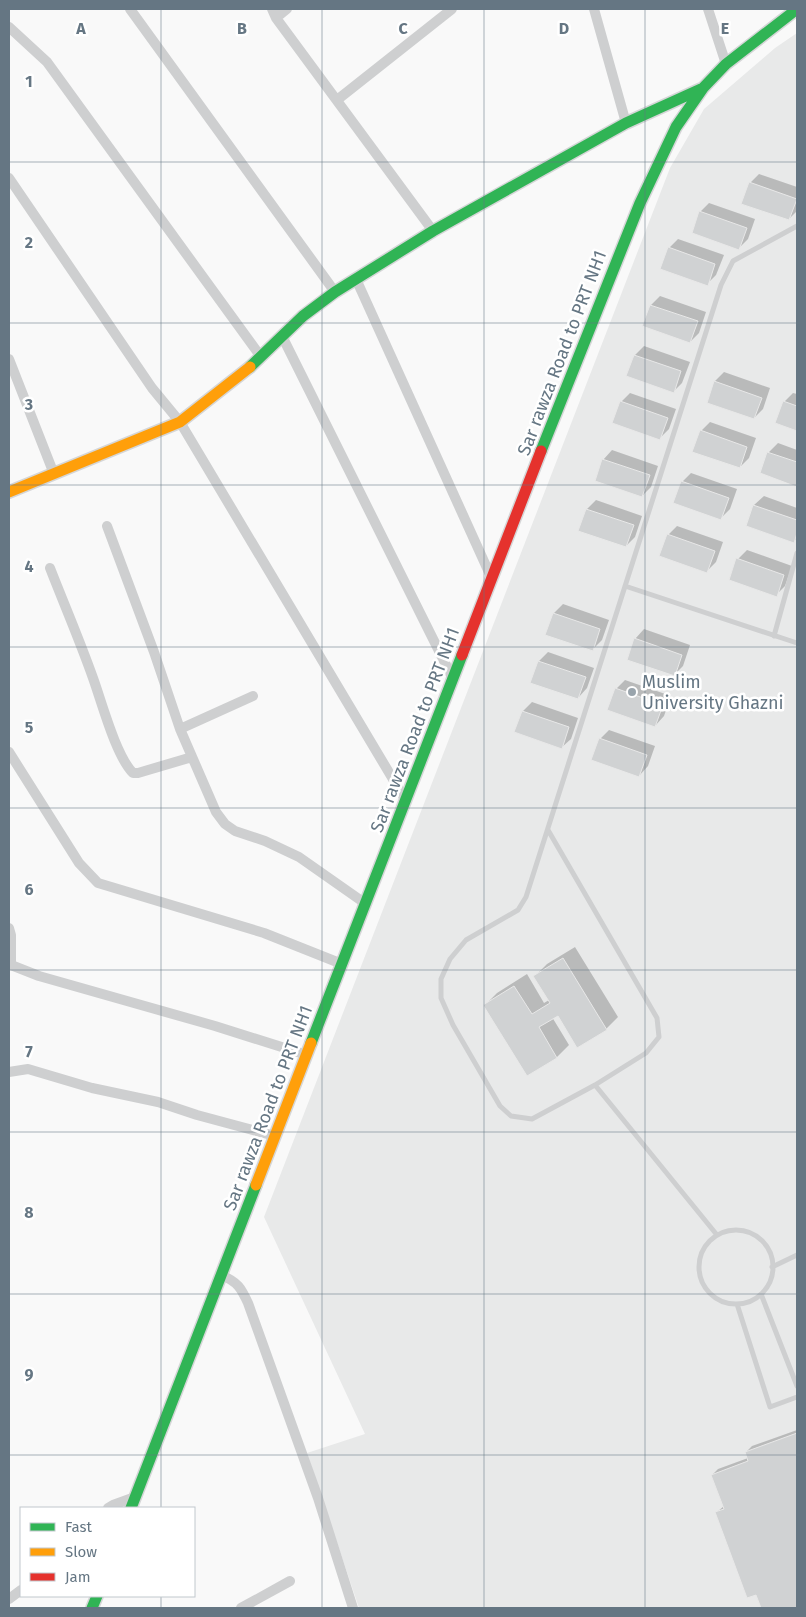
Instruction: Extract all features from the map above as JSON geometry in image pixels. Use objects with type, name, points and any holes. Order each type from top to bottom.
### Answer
[{"type":"main road","name":"Sar rawza Road to PRT NH1","points":[[131,1507],[640,203],[676,127],[702,88],[726,64],[794,11]]},
{"type":"main road","points":[[9,492],[180,422],[261,357],[302,316],[335,292],[433,231],[626,124],[702,88]]},
{"type":"street","points":[[130,9],[335,292]]},
{"type":"street","points":[[287,9],[274,14],[433,231]]},
{"type":"street","points":[[337,100],[452,9]]},
{"type":"street","points":[[594,9],[626,124]]},
{"type":"street","points":[[708,9],[726,64]]},
{"type":"street","points":[[9,27],[47,62],[261,357]]},
{"type":"street","points":[[9,178],[152,388],[180,422],[406,801]]},
{"type":"street","points":[[356,279],[492,579]]},
{"type":"street","points":[[282,336],[453,679]]},
{"type":"street","points":[[9,359],[54,474]]},
{"type":"street","points":[[107,526],[180,729],[216,812],[225,824],[236,831],[265,841],[299,857],[366,904]]},
{"type":"street","points":[[50,568],[89,666],[121,755],[129,769],[133,773],[138,773],[192,757]]},
{"type":"street","points":[[180,729],[253,696]]},
{"type":"street","points":[[9,752],[79,863],[98,883],[264,933],[342,964]]},
{"type":"street","points":[[9,928],[11,935],[10,966],[38,976],[215,1026],[307,1055]]},
{"type":"street","points":[[9,1072],[28,1069],[92,1088],[158,1102],[197,1115],[275,1136]]},
{"type":"street","points":[[221,1276],[232,1280],[240,1287],[248,1303],[318,1498],[353,1608]]},
{"type":"street","points":[[110,1507],[135,1497]]},
{"type":"street","points":[[241,1608],[290,1581]]},
{"type":"street","points":[[9,1600],[20,1591]]},
{"type":"lane","points":[[548,830],[657,1018],[659,1037],[646,1052],[595,1085],[532,1119],[511,1116],[500,1106],[452,1025],[442,998],[441,979],[450,959],[466,940],[518,910],[526,897],[721,285],[733,261],[797,226]]},
{"type":"lane","points":[[774,636],[797,553]]},
{"type":"lane","points":[[625,586],[797,643]]},
{"type":"lane","points":[[595,1085],[717,1235]]},
{"type":"lane","points":[[730,1231],[742,1231],[754,1235],[763,1243],[770,1253],[772,1267],[772,1277],[767,1288],[749,1302],[737,1304],[725,1303],[714,1298],[700,1278],[699,1267],[701,1254],[708,1243],[717,1235],[730,1231]]},
{"type":"lane","points":[[772,1267],[797,1255]]},
{"type":"lane","points":[[761,1294],[797,1386]]},
{"type":"lane","points":[[737,1304],[770,1406],[797,1397]]},
{"type":"shaded area","name":"Muslim University Ghazni","points":[[797,33],[797,1608],[359,1608],[307,1453],[365,1434],[264,1217],[670,168],[704,109],[775,48]]},
{"type":"building","points":[[749,182],[797,199],[789,220],[741,204]]},
{"type":"building","points":[[699,211],[747,228],[739,250],[692,233]]},
{"type":"building","points":[[668,247],[715,264],[708,286],[660,269]]},
{"type":"building","points":[[650,305],[698,321],[690,343],[642,326]]},
{"type":"building","points":[[634,355],[681,371],[674,393],[626,376]]},
{"type":"building","points":[[714,381],[762,398],[754,419],[707,403]]},
{"type":"building","points":[[620,401],[668,418],[660,440],[612,423]]},
{"type":"building","points":[[783,401],[797,406],[797,431],[775,423]]},
{"type":"building","points":[[700,430],[747,447],[740,468],[692,452]]},
{"type":"building","points":[[767,452],[797,462],[797,487],[760,473]]},
{"type":"building","points":[[602,459],[650,475],[642,497],[595,481]]},
{"type":"building","points":[[681,481],[729,498],[721,520],[673,503]]},
{"type":"building","points":[[753,505],[797,520],[797,533],[794,543],[746,526]]},
{"type":"building","points":[[586,509],[634,525],[626,547],[578,531]]},
{"type":"building","points":[[667,534],[715,551],[707,573],[659,556]]},
{"type":"building","points":[[736,558],[784,575],[777,597],[729,580]]},
{"type":"building","points":[[553,613],[600,629],[593,651],[545,635]]},
{"type":"building","points":[[634,638],[682,655],[675,676],[627,660]]},
{"type":"building","points":[[538,661],[586,677],[578,699],[530,683]]},
{"type":"building","points":[[615,688],[663,705],[655,727],[607,710]]},
{"type":"building","points":[[522,711],[569,727],[562,749],[514,732]]},
{"type":"building","points":[[599,738],[647,755],[639,777],[591,760]]},
{"type":"building","points":[[563,958],[607,1030],[577,1048],[558,1016],[539,1027],[557,1058],[527,1076],[483,1005],[514,986],[532,1014],[550,1003],[533,976]]},
{"type":"building","points":[[797,1433],[797,1608],[761,1608],[756,1595],[747,1598],[715,1512],[724,1509],[711,1475],[748,1461],[745,1452]]},
{"type":"traffic: fast","points":[[541,451],[640,203],[676,127],[703,88],[726,64],[797,9]]},
{"type":"traffic: fast","points":[[250,367],[303,316],[335,292],[433,231],[626,123],[701,89]]},
{"type":"traffic: fast","points":[[311,1043],[462,655]]},
{"type":"traffic: fast","points":[[131,1507],[256,1185]]},
{"type":"traffic: fast","points":[[92,1608],[97,1597]]},
{"type":"traffic: slow","points":[[9,492],[180,422],[250,367]]},
{"type":"traffic: slow","points":[[256,1185],[311,1043]]},
{"type":"traffic: jam","points":[[462,655],[541,451]]},
{"type":"place","name":"Muslim University Ghazni","points":[[632,692]]}]
